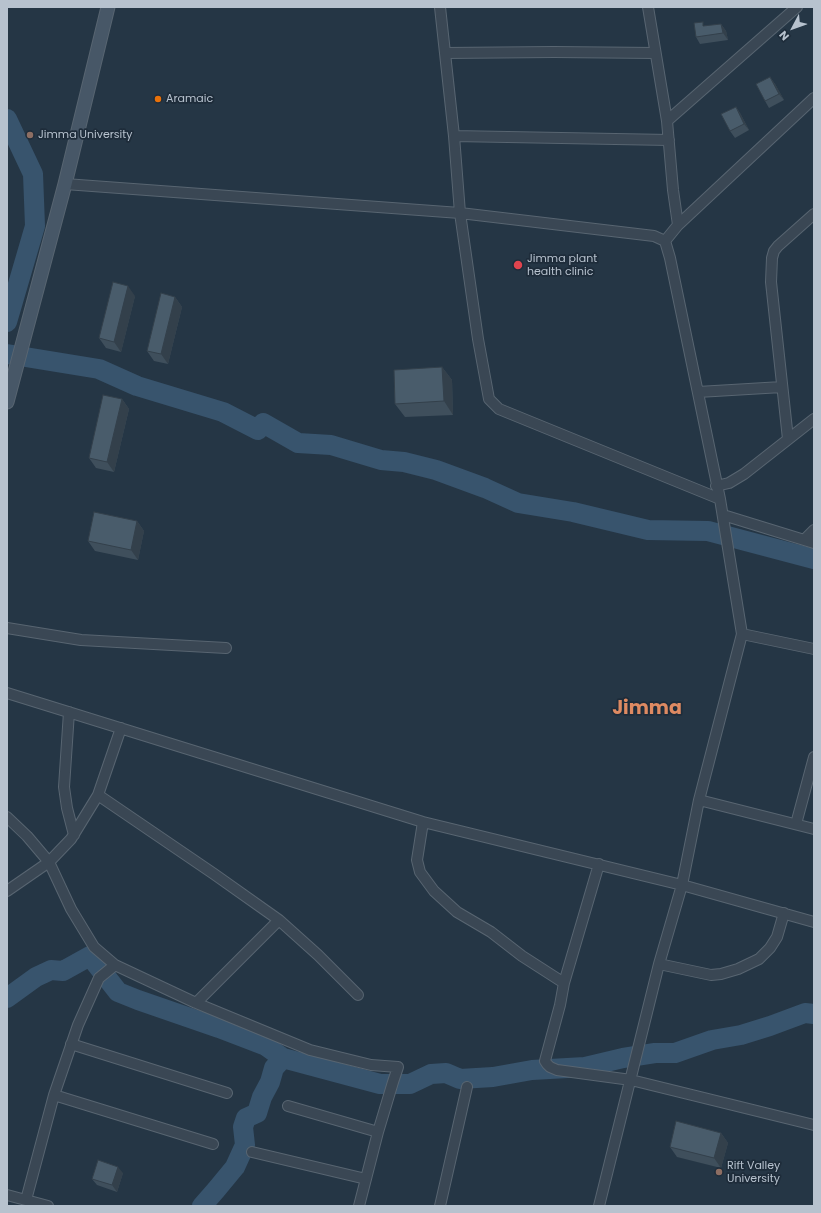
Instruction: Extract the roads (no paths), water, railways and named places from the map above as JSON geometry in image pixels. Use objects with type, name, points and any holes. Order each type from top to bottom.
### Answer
[{"type":"street","points":[[8,398],[65,184],[108,7]]},
{"type":"street","points":[[440,7],[454,136],[460,213],[489,399],[498,409],[720,499]]},
{"type":"street","points":[[648,7],[669,140],[672,190],[678,225]]},
{"type":"street","points":[[666,121],[797,7]]},
{"type":"street","points":[[445,53],[655,53]]},
{"type":"street","points":[[665,242],[678,225],[814,99]]},
{"type":"street","points":[[454,136],[669,140]]},
{"type":"street","points":[[65,184],[460,213],[654,236],[665,242],[670,258],[716,486],[720,499],[742,634],[698,800],[682,885],[659,964],[599,1206]]},
{"type":"street","points":[[788,439],[771,282],[772,258],[774,251],[778,246],[814,214]]},
{"type":"street","points":[[698,392],[782,387]]},
{"type":"street","points":[[716,486],[729,483],[744,474],[814,419]]},
{"type":"street","points":[[722,515],[814,543]]},
{"type":"street","points":[[804,540],[814,530]]},
{"type":"street","points":[[7,628],[81,640],[226,648]]},
{"type":"street","points":[[742,634],[814,649]]},
{"type":"street","points":[[7,693],[423,822],[682,885],[814,922]]},
{"type":"street","points":[[69,712],[64,787],[67,808],[74,835]]},
{"type":"street","points":[[7,891],[49,862],[74,835],[98,795],[121,728]]},
{"type":"street","points":[[796,824],[814,757]]},
{"type":"street","points":[[98,795],[279,920],[358,994]]},
{"type":"street","points":[[698,800],[814,829]]},
{"type":"street","points":[[7,817],[27,836],[49,862],[71,909],[94,947],[115,965],[196,1003],[310,1050],[371,1065],[398,1067],[378,1132],[359,1206]]},
{"type":"street","points":[[423,822],[417,860],[420,872],[434,891],[457,912],[492,932],[522,956],[564,983]]},
{"type":"street","points":[[599,864],[564,983],[560,1005],[545,1061],[553,1068],[631,1080],[814,1125]]},
{"type":"street","points":[[659,964],[711,975],[722,974],[738,969],[759,959],[770,948],[777,937],[784,913]]},
{"type":"street","points":[[196,1003],[279,920]]},
{"type":"street","points":[[26,1200],[54,1095],[78,1025],[99,978],[115,965]]},
{"type":"street","points":[[71,1044],[227,1094]]},
{"type":"street","points":[[440,1206],[467,1087]]},
{"type":"street","points":[[54,1095],[213,1144]]},
{"type":"street","points":[[288,1106],[378,1132]]},
{"type":"street","points":[[252,1152],[366,1179]]},
{"type":"street","points":[[7,1195],[48,1206]]},
{"type":"waterway","points":[[7,119],[33,174],[35,226],[7,322]]},
{"type":"waterway","points":[[7,354],[99,369],[137,386],[223,412],[258,430],[263,423],[298,443],[331,445],[381,460],[404,462],[436,470],[485,488],[518,503],[573,512],[648,530],[708,531],[814,559]]},
{"type":"waterway","points":[[7,998],[36,977],[51,970],[63,971],[90,956],[118,992],[266,1046],[283,1058]]},
{"type":"waterway","points":[[202,1206],[235,1167],[245,1145],[243,1127],[246,1118],[257,1113],[262,1097],[270,1082],[274,1068],[283,1058],[380,1084],[410,1084],[431,1074],[446,1073],[460,1079],[493,1077],[532,1070],[585,1067],[623,1058],[655,1053],[675,1053],[712,1040],[741,1035],[805,1013],[814,1014]]},
{"type":"place","name":"Aramaic","points":[[158,99]]},
{"type":"place","name":"Jimma University","points":[[30,135]]},
{"type":"place","name":"Jimma plant health clinic","points":[[518,265]]},
{"type":"place","name":"Rift Valley University","points":[[719,1172]]},
{"type":"district","name":"Jimma","points":[[647,709]]}]
